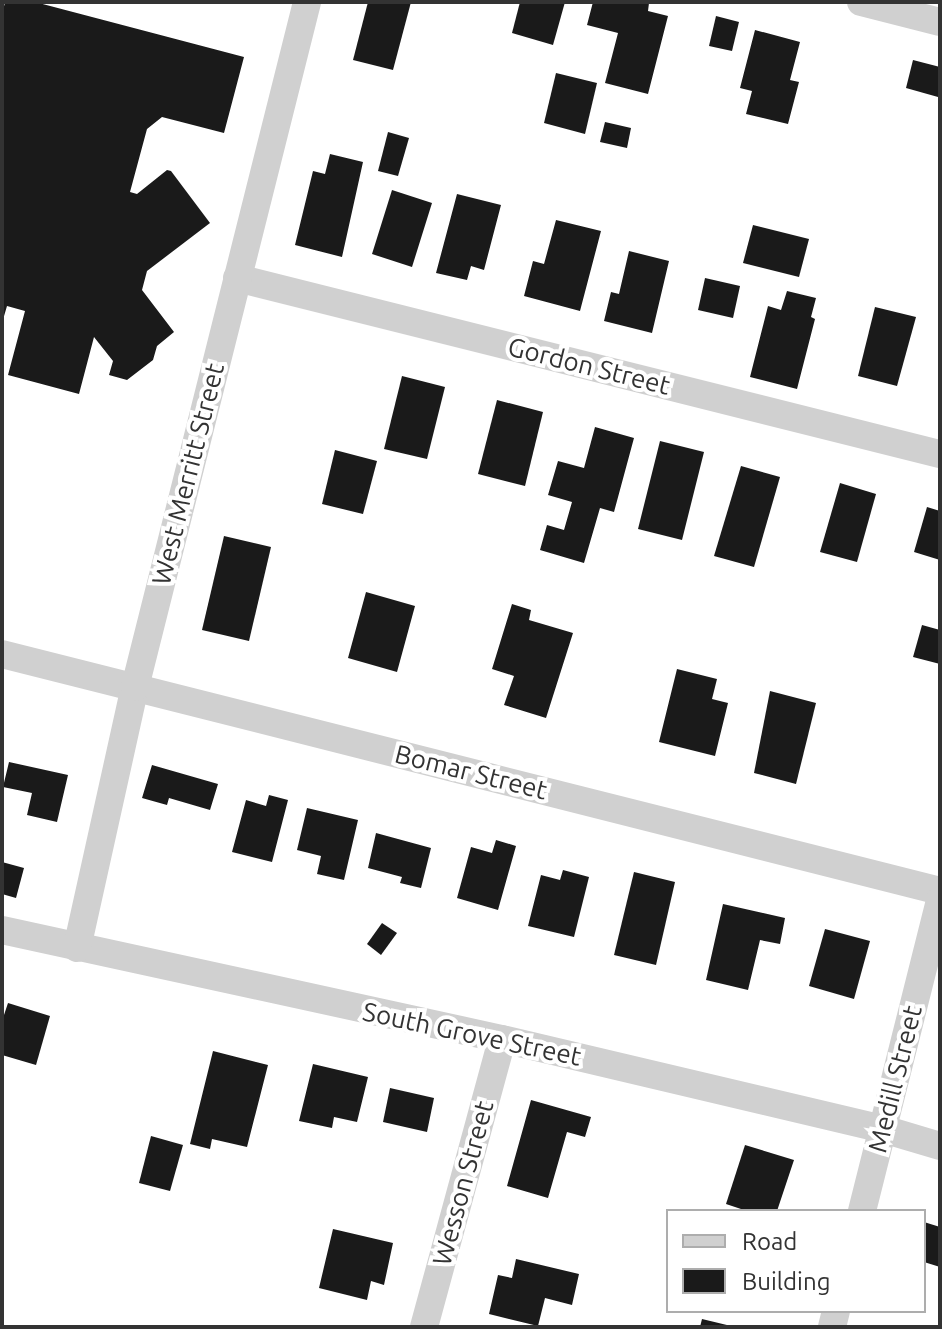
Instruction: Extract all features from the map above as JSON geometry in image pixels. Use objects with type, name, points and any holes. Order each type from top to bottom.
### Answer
[{"type":"street","name":"West Merritt Street","points":[[77,948],[135,687],[307,2]]},
{"type":"street","points":[[861,2],[940,22]]},
{"type":"street","name":"Gordon Street","points":[[237,278],[940,454]]},
{"type":"street","name":"Bomar Street","points":[[2,654],[940,891]]},
{"type":"street","name":"Medill Street","points":[[863,1209],[940,900]]},
{"type":"street","name":"South Grove Street","points":[[2,930],[502,1039],[883,1129],[940,1146]]},
{"type":"street","name":"Wesson Street","points":[[424,1327],[502,1039]]},
{"type":"building","points":[[5,2],[35,2],[244,57],[224,133],[162,117],[147,129],[130,192],[137,194],[167,170],[171,171],[210,223],[147,271],[142,290],[174,332],[157,346],[153,360],[127,380],[109,375],[113,361],[94,337],[79,394],[8,375],[25,311],[7,306],[2,323],[2,15]]},
{"type":"building","points":[[368,2],[411,2],[393,70],[353,60]]},
{"type":"building","points":[[520,2],[565,2],[553,45],[512,33]]},
{"type":"building","points":[[593,2],[646,2],[649,3],[648,11],[668,16],[648,94],[605,83],[618,33],[587,25]]},
{"type":"building","points":[[716,16],[739,22],[732,51],[709,46]]},
{"type":"building","points":[[755,30],[800,42],[790,80],[799,82],[788,124],[746,114],[752,91],[740,88]]},
{"type":"building","points":[[913,60],[940,67],[938,97],[906,88]]},
{"type":"building","points":[[556,73],[597,83],[585,134],[544,123]]},
{"type":"building","points":[[605,122],[631,128],[627,148],[600,142]]},
{"type":"building","points":[[388,132],[409,138],[398,176],[378,171]]},
{"type":"building","points":[[330,154],[363,162],[342,257],[295,245],[313,171],[325,174]]},
{"type":"building","points":[[392,190],[432,203],[412,267],[372,254]]},
{"type":"building","points":[[457,194],[501,205],[484,270],[471,266],[467,280],[436,273]]},
{"type":"building","points":[[556,220],[601,231],[580,311],[524,296],[533,261],[544,264]]},
{"type":"building","points":[[753,225],[809,239],[799,277],[743,263]]},
{"type":"building","points":[[629,251],[669,261],[652,333],[604,321],[611,292],[619,294]]},
{"type":"building","points":[[705,278],[740,286],[733,318],[698,310]]},
{"type":"building","points":[[787,291],[816,298],[811,317],[815,319],[797,389],[750,377],[768,306],[781,310]]},
{"type":"building","points":[[875,307],[916,317],[897,386],[858,376]]},
{"type":"building","points":[[402,376],[445,387],[427,459],[384,449]]},
{"type":"building","points":[[497,400],[543,412],[525,486],[478,474]]},
{"type":"building","points":[[595,427],[634,438],[614,512],[600,508],[584,563],[540,550],[547,525],[564,530],[572,502],[548,495],[558,461],[584,468]]},
{"type":"building","points":[[660,441],[704,452],[682,540],[638,529]]},
{"type":"building","points":[[335,450],[377,461],[363,514],[322,504]]},
{"type":"building","points":[[741,466],[780,477],[754,567],[714,556]]},
{"type":"building","points":[[840,483],[876,494],[857,562],[820,552]]},
{"type":"building","points":[[927,507],[940,511],[940,560],[914,552]]},
{"type":"building","points":[[224,536],[271,547],[249,641],[202,630]]},
{"type":"building","points":[[366,592],[415,606],[397,672],[348,658]]},
{"type":"building","points":[[512,604],[531,610],[529,620],[573,633],[546,718],[504,705],[514,676],[492,669]]},
{"type":"building","points":[[922,625],[940,630],[940,664],[913,657]]},
{"type":"building","points":[[677,669],[717,679],[712,699],[728,703],[715,756],[659,742]]},
{"type":"building","points":[[770,691],[816,703],[796,784],[754,773]]},
{"type":"building","points":[[9,762],[68,775],[57,822],[27,815],[32,793],[3,787]]},
{"type":"building","points":[[152,765],[218,784],[210,810],[169,798],[167,805],[142,798]]},
{"type":"building","points":[[269,795],[288,800],[272,862],[232,852],[246,800],[266,806]]},
{"type":"building","points":[[307,808],[358,820],[344,880],[317,874],[321,856],[297,850]]},
{"type":"building","points":[[376,833],[431,848],[421,888],[400,883],[402,877],[368,868]]},
{"type":"building","points":[[496,840],[516,846],[498,910],[457,898],[471,847],[492,853]]},
{"type":"building","points":[[2,862],[24,868],[16,898],[2,894]]},
{"type":"building","points":[[563,870],[589,877],[574,937],[528,926],[541,875],[560,880]]},
{"type":"building","points":[[634,872],[675,882],[656,965],[614,955]]},
{"type":"building","points":[[723,904],[785,918],[780,944],[760,940],[748,990],[706,980]]},
{"type":"building","points":[[382,923],[397,933],[381,955],[367,944]]},
{"type":"building","points":[[825,929],[870,941],[854,999],[809,986]]},
{"type":"building","points":[[8,1003],[50,1016],[36,1065],[2,1055],[2,1021]]},
{"type":"building","points":[[213,1051],[268,1065],[247,1147],[212,1139],[210,1149],[190,1144]]},
{"type":"building","points":[[313,1064],[368,1077],[357,1122],[334,1117],[332,1128],[299,1121]]},
{"type":"building","points":[[390,1088],[434,1098],[427,1132],[383,1122]]},
{"type":"building","points":[[531,1100],[591,1117],[585,1137],[567,1132],[548,1198],[507,1186]]},
{"type":"building","points":[[151,1136],[183,1145],[170,1191],[139,1183]]},
{"type":"building","points":[[745,1145],[794,1160],[778,1209],[741,1209],[726,1204]]},
{"type":"building","points":[[926,1223],[940,1227],[940,1267],[926,1263]]},
{"type":"building","points":[[333,1229],[393,1243],[384,1285],[371,1281],[367,1300],[319,1288]]},
{"type":"building","points":[[516,1259],[579,1274],[572,1305],[545,1298],[538,1326],[489,1314],[498,1275],[512,1278]]},
{"type":"building","points":[[702,1319],[731,1326],[731,1327],[700,1327]]}]
